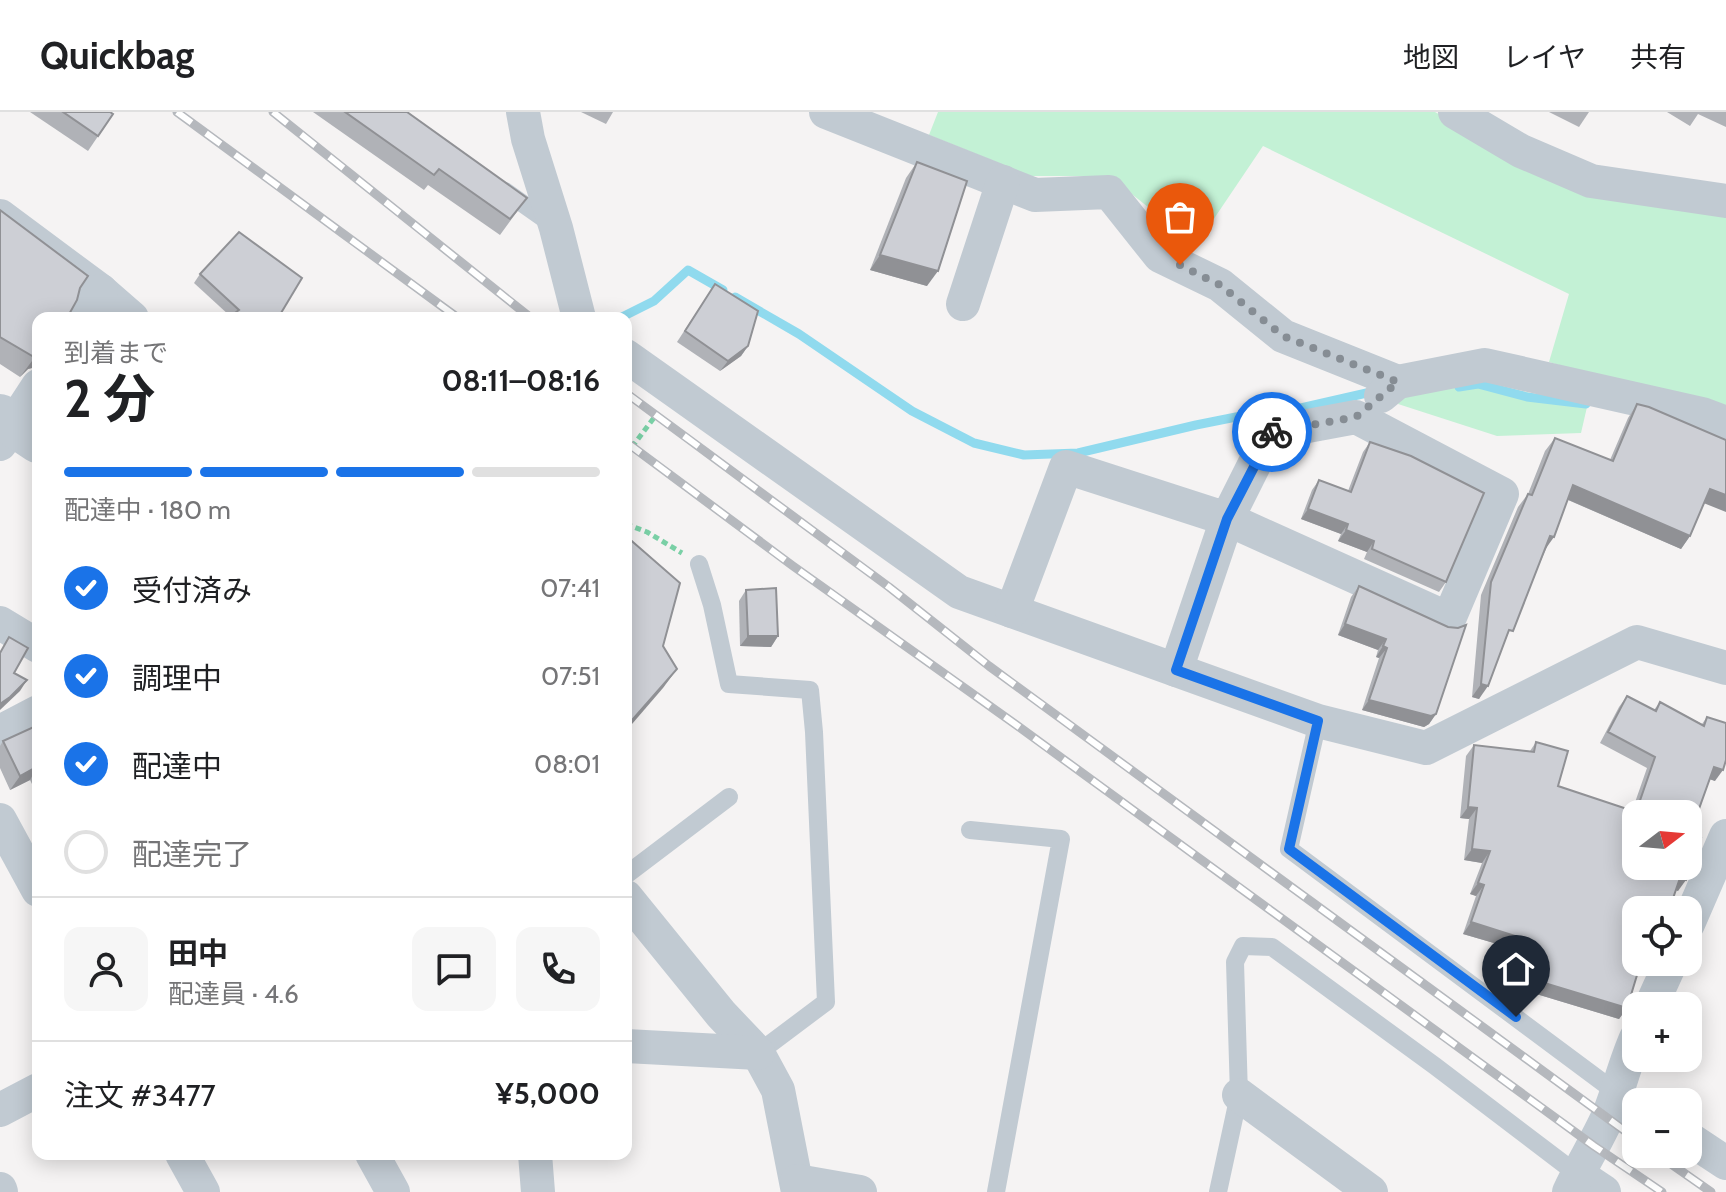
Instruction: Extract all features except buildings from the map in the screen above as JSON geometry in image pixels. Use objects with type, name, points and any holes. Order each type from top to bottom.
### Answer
[{"type":"street","points":[[523,112],[577,312]]},
{"type":"street","points":[[826,112],[1035,195],[1109,192],[1160,256],[1220,285],[1283,336],[1398,382]]},
{"type":"street","points":[[1455,112],[1521,151],[1591,181],[1726,201]]},
{"type":"street","points":[[963,304],[1003,182]]},
{"type":"street","points":[[0,216],[92,304],[115,312]]},
{"type":"street","points":[[632,360],[959,592],[1318,721],[1426,748],[1637,642],[1726,668]]},
{"type":"street","points":[[1176,670],[1227,519],[1270,433],[1356,417],[1398,382],[1485,365],[1702,414],[1726,423]]},
{"type":"street","points":[[13,431],[32,397]]},
{"type":"street","points":[[1012,611],[1066,467],[1227,519],[1449,619],[1502,494],[1356,417]]},
{"type":"street","points":[[0,623],[32,642]]},
{"type":"street","points":[[0,732],[32,715]]},
{"type":"street","points":[[0,820],[32,879]]},
{"type":"street","points":[[1702,903],[1719,877],[1726,836]]},
{"type":"street","points":[[632,904],[721,1014],[758,1053],[778,1090],[798,1187],[860,1192]]},
{"type":"street","points":[[632,1046],[758,1053]]},
{"type":"street","points":[[0,1110],[32,1093]]},
{"type":"street","points":[[1239,1095],[1371,1192]]},
{"type":"street","points":[[1583,1186],[1594,1146],[1622,1106]]},
{"type":"street","points":[[1702,1147],[1726,1163]]},
{"type":"street","points":[[185,1160],[203,1192]]},
{"type":"street","points":[[375,1160],[393,1192]]},
{"type":"street","points":[[535,1160],[538,1192]]},
{"type":"lane","points":[[495,183],[556,228]]},
{"type":"lane","points":[[699,564],[712,605],[729,684],[810,690],[826,1002],[758,1053]]},
{"type":"lane","points":[[1318,721],[1289,849],[1622,1095]]},
{"type":"lane","points":[[632,870],[729,797]]},
{"type":"lane","points":[[970,830],[1061,839],[996,1192]]},
{"type":"lane","points":[[1218,1192],[1239,1095],[1235,962],[1243,946],[1272,947],[1435,1066],[1583,1186]]},
{"type":"path","points":[[632,526],[699,564]]},
{"type":"green space","points":[[938,112],[1435,112],[1591,197],[1726,214],[1726,414],[1549,362],[1569,294],[1263,146],[1205,232],[1184,236],[1133,195],[1103,176],[1031,176],[929,135]]},
{"type":"green space","points":[[1477,380],[1587,407],[1581,433],[1497,436],[1398,404],[1408,390]]},
{"type":"waterway","points":[[632,312],[654,301],[688,270],[723,290]]},
{"type":"waterway","points":[[735,297],[799,334],[912,411],[974,443],[1024,455],[1078,453],[1196,425],[1256,413],[1292,410],[1371,392]]},
{"type":"waterway","points":[[1459,387],[1478,384],[1527,397],[1586,404]]},
{"type":"railway","points":[[177,112],[450,312]]},
{"type":"railway","points":[[273,112],[523,312]]},
{"type":"railway","points":[[632,397],[889,587],[989,666],[1622,1129]]},
{"type":"railway","points":[[632,446],[1594,1146],[1662,1192]]},
{"type":"railway","points":[[1677,1168],[1711,1192]]},
{"type":"way so far","points":[[1180,265],[1220,285],[1283,336],[1398,382],[1356,417],[1272,432]]},
{"type":"route","points":[[1272,432],[1227,519],[1176,670],[1318,721],[1289,849],[1516,1017]]}]
